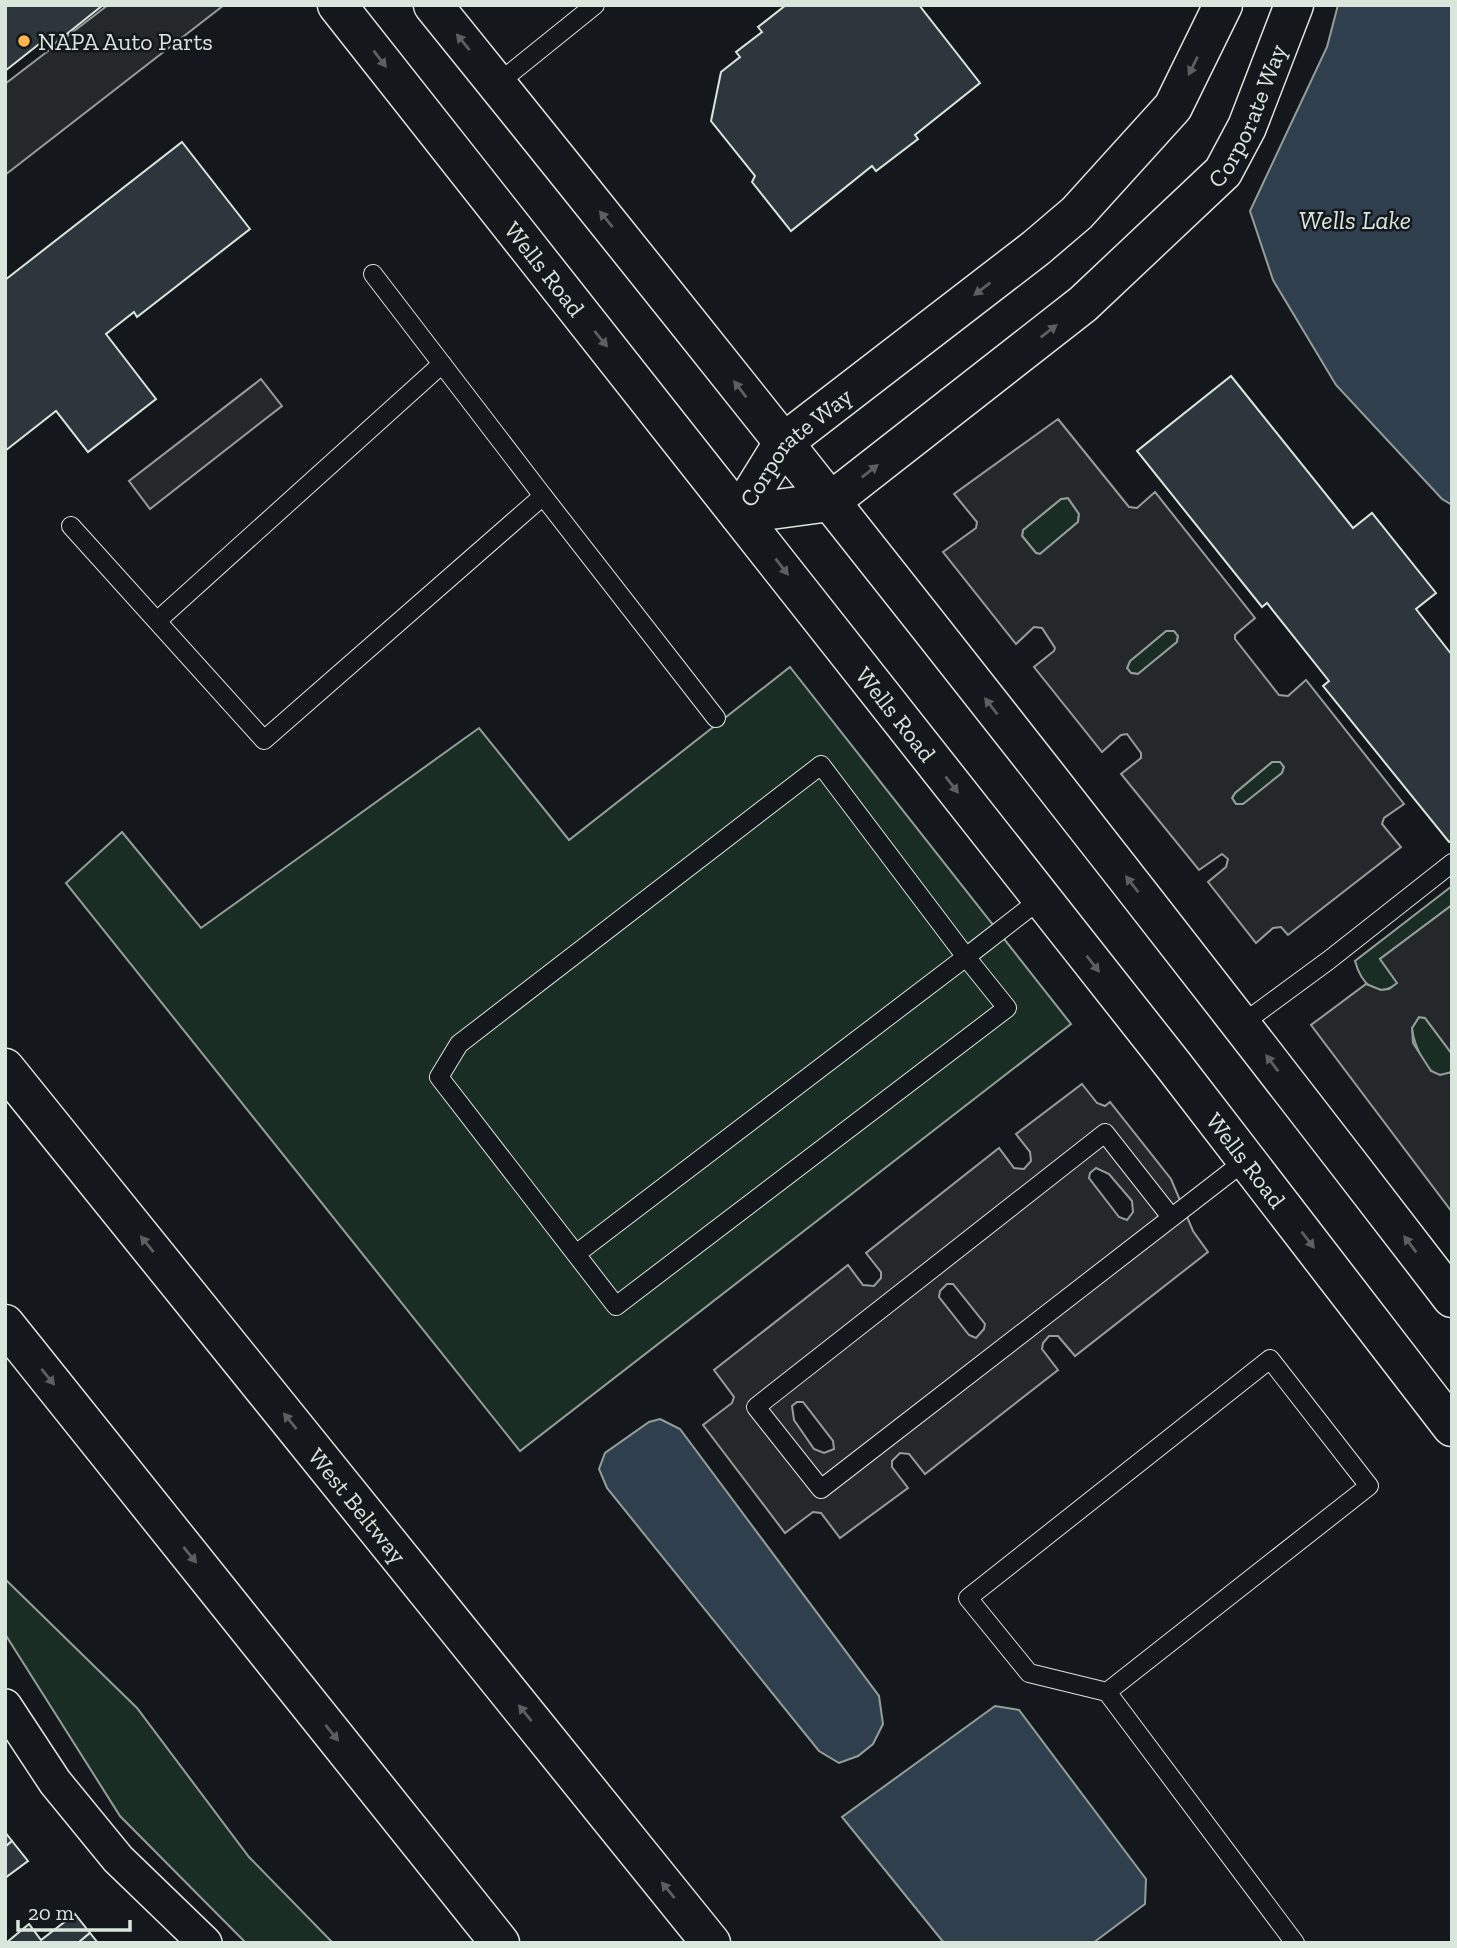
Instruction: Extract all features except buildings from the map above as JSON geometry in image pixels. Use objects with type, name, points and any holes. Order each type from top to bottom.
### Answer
[{"type":"main road","name":"Wells Road","points":[[337,5],[1246,1160],[1447,1411]]},
{"type":"main road","points":[[433,5],[623,240],[1242,1024],[1452,1298]]},
{"type":"main road","name":"Corporate Way","points":[[739,514],[783,443],[1036,248],[1077,213],[1173,107],[1223,5]]},
{"type":"main road","name":"Corporate Way","points":[[739,514],[830,502],[1083,304],[1223,172],[1247,127],[1294,5]]},
{"type":"main road","name":"West Beltway","points":[[5,1068],[711,1943]]},
{"type":"main road","points":[[5,1324],[495,1938]]},
{"type":"street","points":[[5,1706],[55,1782],[118,1859],[205,1943]]},
{"type":"lane","points":[[497,84],[595,5]]},
{"type":"lane","points":[[373,274],[716,718]]},
{"type":"lane","points":[[157,621],[442,364]]},
{"type":"lane","points":[[71,526],[264,740],[543,496]]},
{"type":"lane","points":[[821,765],[966,957],[1007,1007],[617,1306],[439,1077],[459,1044],[821,765]]},
{"type":"lane","points":[[1242,1024],[1329,960],[1452,863]]},
{"type":"lane","points":[[576,1254],[1042,898]]},
{"type":"lane","points":[[1171,1217],[1105,1133],[756,1408],[821,1489],[1246,1160]]},
{"type":"lane","points":[[1107,1692],[1369,1486],[1270,1359],[968,1598],[1029,1673],[1107,1692],[1295,1943]]},
{"type":"green space","points":[[1068,498],[1079,514],[1078,522],[1040,554],[1036,553],[1022,536],[1023,530],[1061,499]]},
{"type":"green space","points":[[1166,631],[1174,631],[1178,636],[1177,642],[1138,674],[1131,673],[1127,668],[1130,661]]},
{"type":"green space","points":[[790,667],[1071,1024],[520,1451],[66,883],[122,832],[201,928],[479,728],[569,840]]},
{"type":"green space","points":[[1280,761],[1284,767],[1282,773],[1243,805],[1236,804],[1232,798],[1235,793],[1272,762]]},
{"type":"green space","points":[[1452,886],[1452,905],[1380,959],[1398,983],[1383,990],[1371,987],[1365,982],[1355,961]]},
{"type":"green space","points":[[1419,1017],[1425,1018],[1452,1054],[1452,1072],[1442,1075],[1435,1073],[1425,1063],[1417,1048],[1412,1028]]},
{"type":"green space","points":[[5,1579],[137,1708],[249,1857],[333,1943],[246,1943],[120,1816],[5,1634]]},
{"type":"shaded area","points":[[108,5],[224,5],[5,175],[5,84]]},
{"type":"shaded area","points":[[261,379],[282,406],[150,509],[129,481]]},
{"type":"shaded area","points":[[1058,419],[1129,507],[1137,508],[1155,492],[1255,618],[1235,635],[1235,639],[1279,695],[1288,696],[1306,680],[1404,804],[1384,818],[1382,824],[1401,847],[1288,935],[1281,927],[1273,928],[1256,943],[1208,882],[1226,867],[1228,859],[1222,854],[1199,870],[1121,774],[1141,758],[1141,753],[1127,734],[1121,735],[1102,752],[1034,667],[1055,648],[1042,628],[1034,627],[1016,644],[943,552],[976,528],[977,522],[954,494]],"holes":[[[1068,498],[1079,514],[1078,522],[1040,554],[1036,553],[1022,536],[1023,530],[1061,499]],[[1166,631],[1174,631],[1178,636],[1177,642],[1138,674],[1131,673],[1127,668],[1130,661]],[[1272,762],[1280,762],[1284,767],[1282,773],[1243,804],[1236,804],[1232,798]]]},
{"type":"shaded area","points":[[1452,905],[1452,1054],[1425,1018],[1419,1017],[1412,1028],[1413,1043],[1431,1071],[1440,1075],[1452,1072],[1452,1212],[1311,1025],[1366,984],[1381,990],[1389,989],[1397,983],[1380,959]]},
{"type":"shaded area","points":[[1082,1084],[1097,1103],[1105,1106],[1110,1102],[1171,1179],[1193,1231],[1208,1252],[1075,1356],[1058,1336],[1049,1336],[1042,1349],[1058,1370],[925,1474],[909,1454],[900,1453],[892,1461],[892,1467],[908,1488],[840,1538],[821,1513],[813,1512],[785,1533],[703,1425],[732,1403],[734,1397],[714,1370],[848,1265],[863,1285],[874,1286],[881,1278],[881,1272],[866,1253],[999,1148],[1014,1168],[1024,1169],[1031,1161],[1030,1152],[1016,1134]],"holes":[[[1096,1168],[1109,1174],[1132,1201],[1133,1212],[1127,1220],[1119,1217],[1089,1178]],[[947,1284],[953,1284],[985,1324],[976,1338],[969,1335],[939,1297],[940,1291]],[[803,1402],[833,1441],[834,1449],[824,1453],[814,1449],[794,1420],[792,1406]]]},
{"type":"water","name":"Wells Lake","points":[[1338,5],[1452,5],[1452,505],[1442,499],[1336,385],[1273,280],[1250,211],[1327,47]]},
{"type":"water","points":[[660,1419],[680,1429],[879,1696],[883,1724],[873,1744],[858,1756],[839,1763],[819,1751],[607,1488],[599,1469],[605,1453],[649,1422]]},
{"type":"water","points":[[995,1706],[1019,1710],[1146,1879],[1145,1904],[1093,1943],[944,1943],[842,1817]]},
{"type":"place","name":"NAPA Auto Parts","points":[[24,41]]}]
